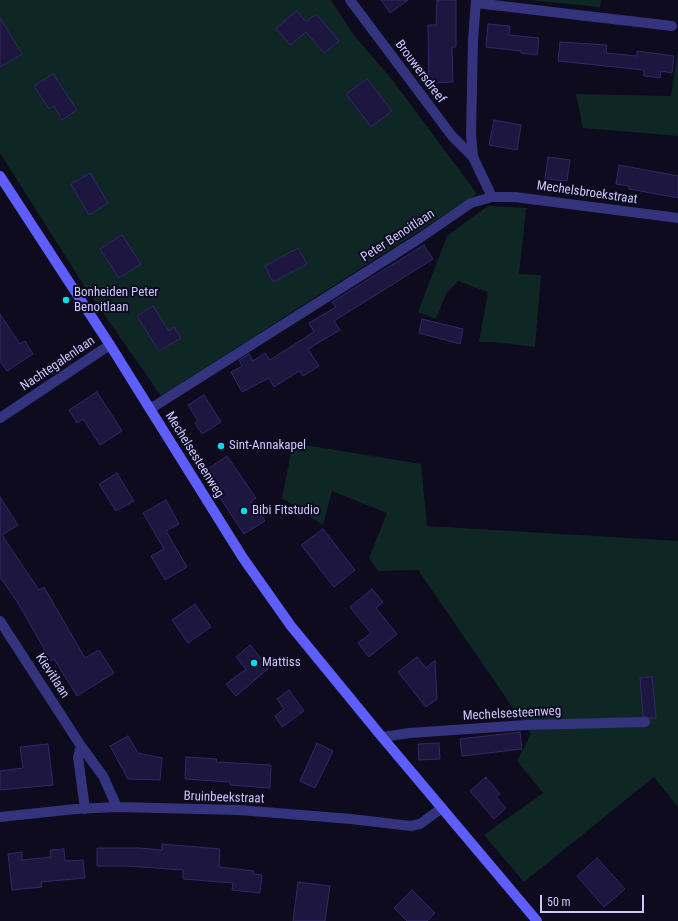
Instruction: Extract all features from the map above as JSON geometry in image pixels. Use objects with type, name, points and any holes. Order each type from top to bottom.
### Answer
[{"type":"street","name":"Brouwersdreef","points":[[350,0],[452,136],[473,157]]},
{"type":"street","points":[[492,197],[473,157],[471,134],[472,41],[476,2],[672,26]]},
{"type":"street","name":"Mechelsesteenweg","points":[[0,176],[110,345],[243,558],[287,620],[317,659],[537,921]]},
{"type":"street","name":"Mechelsbroekstraat","points":[[492,197],[516,197],[678,218]]},
{"type":"street","name":"Peter Benoitlaan","points":[[150,409],[417,240],[471,203],[492,197]]},
{"type":"street","name":"Nachtegalenlaan","points":[[0,418],[110,345]]},
{"type":"street","name":"Kievitlaan","points":[[0,621],[81,746],[103,776],[118,807]]},
{"type":"street","name":"Mechelsesteenweg","points":[[382,737],[410,733],[526,726],[644,722]]},
{"type":"street","points":[[81,746],[78,757],[85,808]]},
{"type":"street","name":"Bruinbeekstraat","points":[[0,817],[85,808],[118,807],[239,810],[351,819],[411,826],[420,824],[442,808]]},
{"type":"green space","points":[[0,0],[331,0],[353,34],[394,82],[477,194],[161,396],[83,284],[0,153]]},
{"type":"green space","points":[[529,0],[601,0],[600,7]]},
{"type":"green space","points":[[678,51],[678,136],[583,128],[576,94],[671,96]]},
{"type":"green space","points":[[488,206],[529,208],[526,209],[519,274],[541,275],[535,347],[495,342],[479,342],[488,292],[458,281],[446,294],[436,319],[418,312],[447,236]]},
{"type":"green space","points":[[293,443],[421,464],[427,526],[678,541],[678,807],[654,777],[524,882],[484,835],[543,793],[517,761],[531,734],[418,570],[378,571],[369,558],[387,513],[332,491],[323,525],[282,498]]},
{"type":"building","points":[[381,0],[408,0],[390,13]]},
{"type":"building","points":[[437,0],[456,0],[456,47],[452,47],[453,82],[429,83],[428,25],[436,25]]},
{"type":"building","points":[[297,11],[306,22],[316,14],[339,41],[324,53],[306,32],[290,45],[276,28]]},
{"type":"building","points":[[0,18],[22,54],[0,67]]},
{"type":"building","points":[[488,24],[510,26],[509,35],[539,38],[537,55],[521,53],[521,51],[486,47]]},
{"type":"building","points":[[560,42],[607,45],[606,53],[637,56],[637,51],[674,56],[672,73],[661,71],[660,78],[644,76],[644,70],[558,61]]},
{"type":"building","points":[[53,74],[77,110],[62,120],[54,106],[49,109],[34,86]]},
{"type":"building","points":[[367,79],[392,111],[371,127],[346,94]]},
{"type":"building","points":[[494,120],[521,125],[517,150],[489,145]]},
{"type":"building","points":[[548,157],[570,160],[567,181],[545,179]]},
{"type":"building","points":[[619,165],[678,176],[678,198],[629,189],[629,186],[616,184]]},
{"type":"building","points":[[90,173],[108,203],[89,215],[71,184]]},
{"type":"building","points":[[122,235],[141,264],[119,278],[100,249]]},
{"type":"building","points":[[424,245],[433,259],[334,321],[340,330],[308,349],[319,366],[303,376],[299,371],[274,387],[269,378],[242,392],[231,372],[242,366],[239,360],[249,354],[253,361],[265,353],[270,360],[314,332],[309,323],[336,307],[332,302]]},
{"type":"building","points":[[298,248],[307,264],[273,282],[265,266]]},
{"type":"building","points":[[153,306],[169,331],[174,327],[181,338],[159,351],[137,316]]},
{"type":"building","points":[[0,314],[20,344],[25,341],[33,354],[7,371],[0,361]]},
{"type":"building","points":[[422,319],[463,329],[460,344],[419,333]]},
{"type":"building","points":[[97,392],[122,431],[100,445],[83,419],[77,423],[69,410]]},
{"type":"building","points":[[204,395],[221,422],[202,434],[195,423],[198,421],[188,405]]},
{"type":"building","points":[[227,456],[256,498],[251,501],[265,521],[244,534],[203,472]]},
{"type":"building","points":[[117,473],[134,501],[116,511],[99,484]]},
{"type":"building","points":[[0,497],[18,525],[2,535],[39,590],[44,587],[85,658],[99,650],[114,673],[77,696],[54,659],[51,661],[18,603],[0,577]]},
{"type":"building","points":[[166,500],[179,524],[166,531],[187,567],[165,580],[151,556],[164,549],[143,513]]},
{"type":"building","points":[[323,529],[355,570],[334,587],[301,545]]},
{"type":"building","points":[[372,589],[383,602],[376,608],[397,634],[369,657],[358,643],[371,633],[350,607]]},
{"type":"building","points":[[195,604],[211,627],[188,643],[172,620]]},
{"type":"building","points":[[250,645],[269,668],[236,696],[226,684],[246,669],[236,657]]},
{"type":"building","points":[[417,657],[426,668],[435,660],[437,699],[426,707],[398,672]]},
{"type":"building","points":[[652,677],[656,718],[643,716],[640,678]]},
{"type":"building","points":[[289,690],[304,711],[282,727],[275,716],[284,709],[277,699]]},
{"type":"building","points":[[520,732],[522,749],[462,756],[460,739]]},
{"type":"building","points":[[128,736],[138,753],[162,758],[160,780],[128,779],[110,746]]},
{"type":"building","points":[[317,743],[333,751],[315,788],[300,781]]},
{"type":"building","points":[[439,743],[440,759],[419,760],[418,744]]},
{"type":"building","points":[[48,744],[53,785],[0,790],[0,771],[23,768],[20,747]]},
{"type":"building","points":[[186,757],[217,759],[216,762],[271,765],[270,788],[230,785],[230,782],[185,779]]},
{"type":"building","points":[[486,777],[500,794],[496,797],[506,808],[494,819],[470,791]]},
{"type":"building","points":[[162,844],[220,849],[219,867],[254,871],[253,874],[262,875],[260,893],[232,890],[233,883],[183,879],[183,870],[126,866],[97,866],[97,848],[139,848],[162,850]]},
{"type":"building","points":[[64,849],[65,861],[83,860],[85,878],[41,882],[42,887],[12,890],[8,854],[22,852],[22,860],[51,857],[50,850]]},
{"type":"building","points":[[597,858],[625,889],[604,907],[577,876]]},
{"type":"building","points":[[298,882],[330,886],[325,921],[293,921]]},
{"type":"building","points":[[412,890],[435,913],[427,921],[407,921],[394,908]]},
{"type":"place","name":"Bonheiden Peter Benoitlaan","points":[[66,300]]},
{"type":"place","name":"Sint-Annakapel","points":[[221,446]]},
{"type":"place","name":"Bibi Fitstudio","points":[[244,511]]},
{"type":"place","name":"Mattiss","points":[[254,663]]}]
